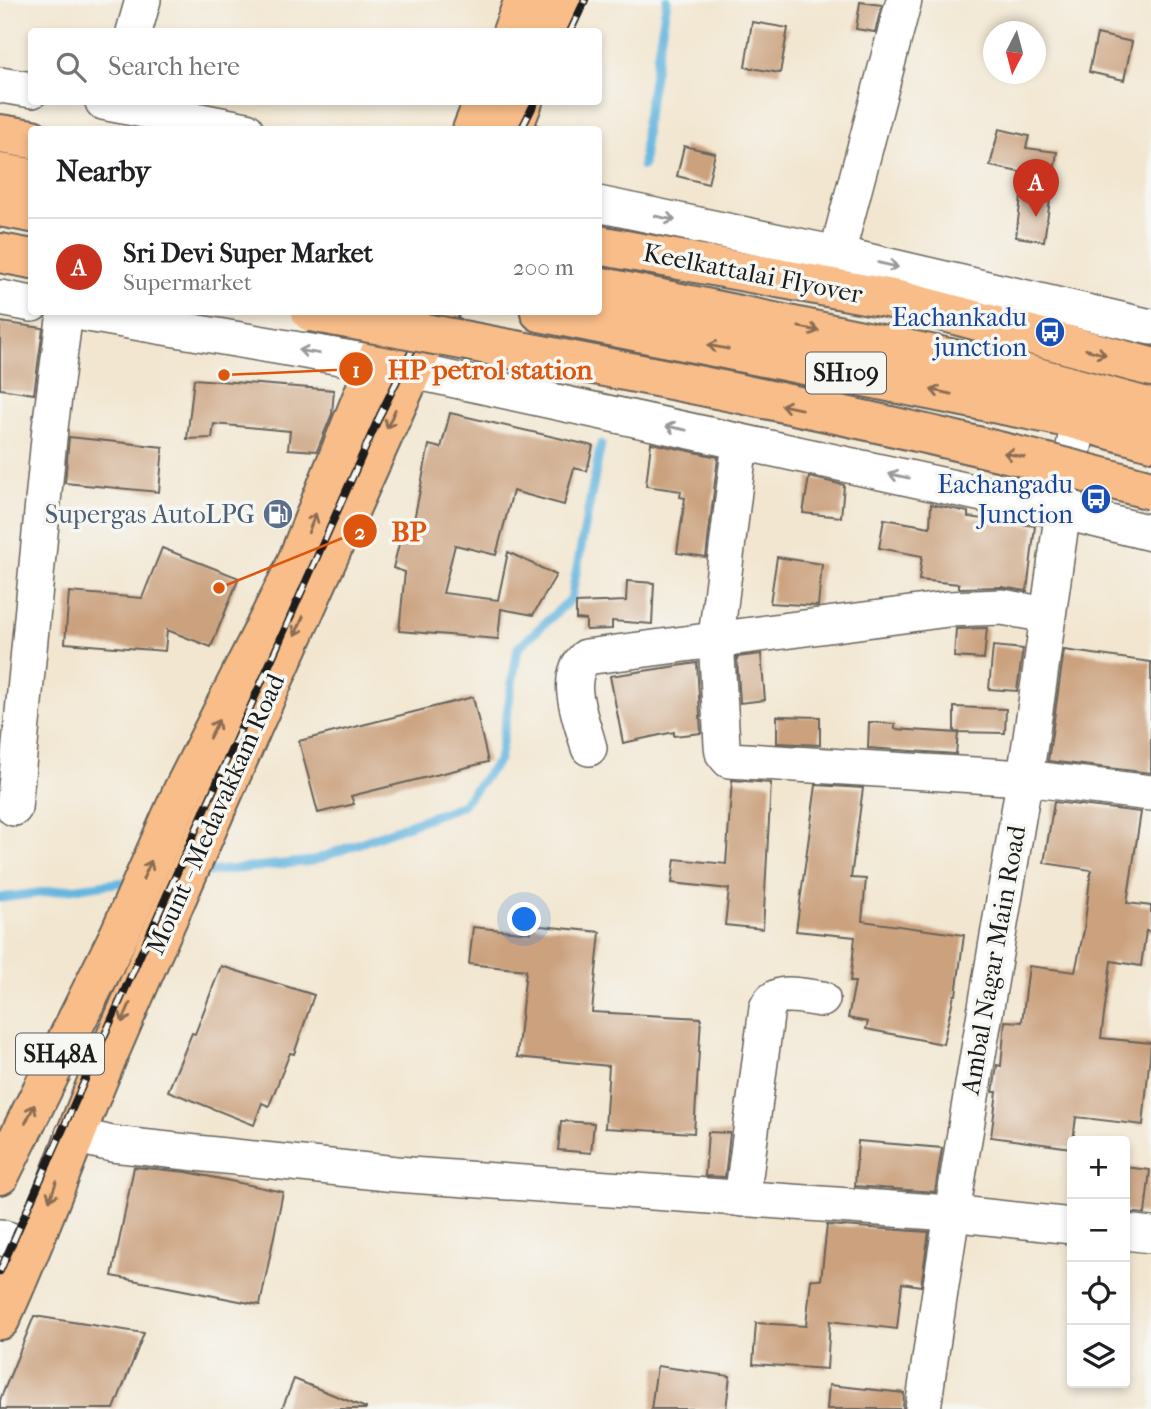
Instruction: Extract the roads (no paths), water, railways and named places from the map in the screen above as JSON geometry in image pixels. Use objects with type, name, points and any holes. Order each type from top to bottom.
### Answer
[{"type":"main road","points":[[514,28],[524,0]]},
{"type":"main road","points":[[552,28],[562,0]]},
{"type":"main road","points":[[474,126],[482,105]]},
{"type":"main road","points":[[514,126],[522,105]]},
{"type":"main road","points":[[0,134],[28,138]]},
{"type":"main road","points":[[0,173],[28,177]]},
{"type":"main road","points":[[0,207],[28,212]]},
{"type":"main road","name":"Keelkattalai Flyover","points":[[602,245],[903,301],[1151,367]]},
{"type":"main road","points":[[0,253],[28,258]]},
{"type":"main road","name":"SH109","points":[[602,287],[1023,373],[1151,408]]},
{"type":"main road","points":[[327,315],[637,373],[1067,467],[1151,490]]},
{"type":"main road","name":"SH48A","points":[[394,367],[396,315]]},
{"type":"main road","name":"Mount - Medavakkam Road","points":[[0,1175],[120,933],[183,790],[394,367],[437,315]]},
{"type":"main road","name":"SH109","points":[[555,315],[1079,421],[1151,441]]},
{"type":"main road","name":"Mount - Medavakkam Road","points":[[0,1320],[16,1242],[73,1135],[218,807],[394,367]]},
{"type":"street","points":[[135,28],[143,0]]},
{"type":"street","points":[[837,254],[904,0]]},
{"type":"street","points":[[0,85],[28,89]]},
{"type":"street","points":[[125,105],[227,126]]},
{"type":"street","points":[[602,205],[837,254],[1151,327]]},
{"type":"street","points":[[0,298],[28,303]]},
{"type":"street","points":[[14,808],[50,428],[65,315]]},
{"type":"street","points":[[93,315],[394,367],[1061,511],[1151,533]]},
{"type":"street","name":"Ambal Nagar Main Road","points":[[923,1409],[950,1213],[1024,778],[1061,511],[1079,421]]},
{"type":"street","points":[[740,442],[716,638],[722,745],[723,753],[729,760],[1024,778],[1151,793]]},
{"type":"street","points":[[589,748],[574,684],[577,666],[586,656],[948,609],[1002,607],[1047,615]]},
{"type":"street","points":[[742,1199],[767,1007],[771,998],[779,995],[822,999]]},
{"type":"street","points":[[73,1135],[111,1144],[396,1174],[950,1213],[1067,1225]]},
{"type":"street","points":[[1130,1233],[1151,1235]]},
{"type":"waterway","points":[[643,166],[646,122],[667,0]]},
{"type":"waterway","points":[[198,873],[312,861],[462,805],[499,760],[518,648],[571,599],[601,444]]},
{"type":"waterway","points":[[0,898],[132,881]]},
{"type":"railway","points":[[572,28],[585,0]]},
{"type":"railway","points":[[523,126],[534,105]]},
{"type":"railway","points":[[0,1271],[380,415],[430,315]]},
{"type":"place","name":"Sri Devi Super Market","points":[[1036,217]]},
{"type":"place","name":"Eachankadu junction","points":[[1050,332]]},
{"type":"place","name":"HP petrol station","points":[[224,375]]},
{"type":"place","name":"Eachangadu Junction","points":[[1096,499]]},
{"type":"place","name":"Supergas AutoLPG","points":[[278,514]]},
{"type":"place","name":"BP","points":[[219,588]]}]
